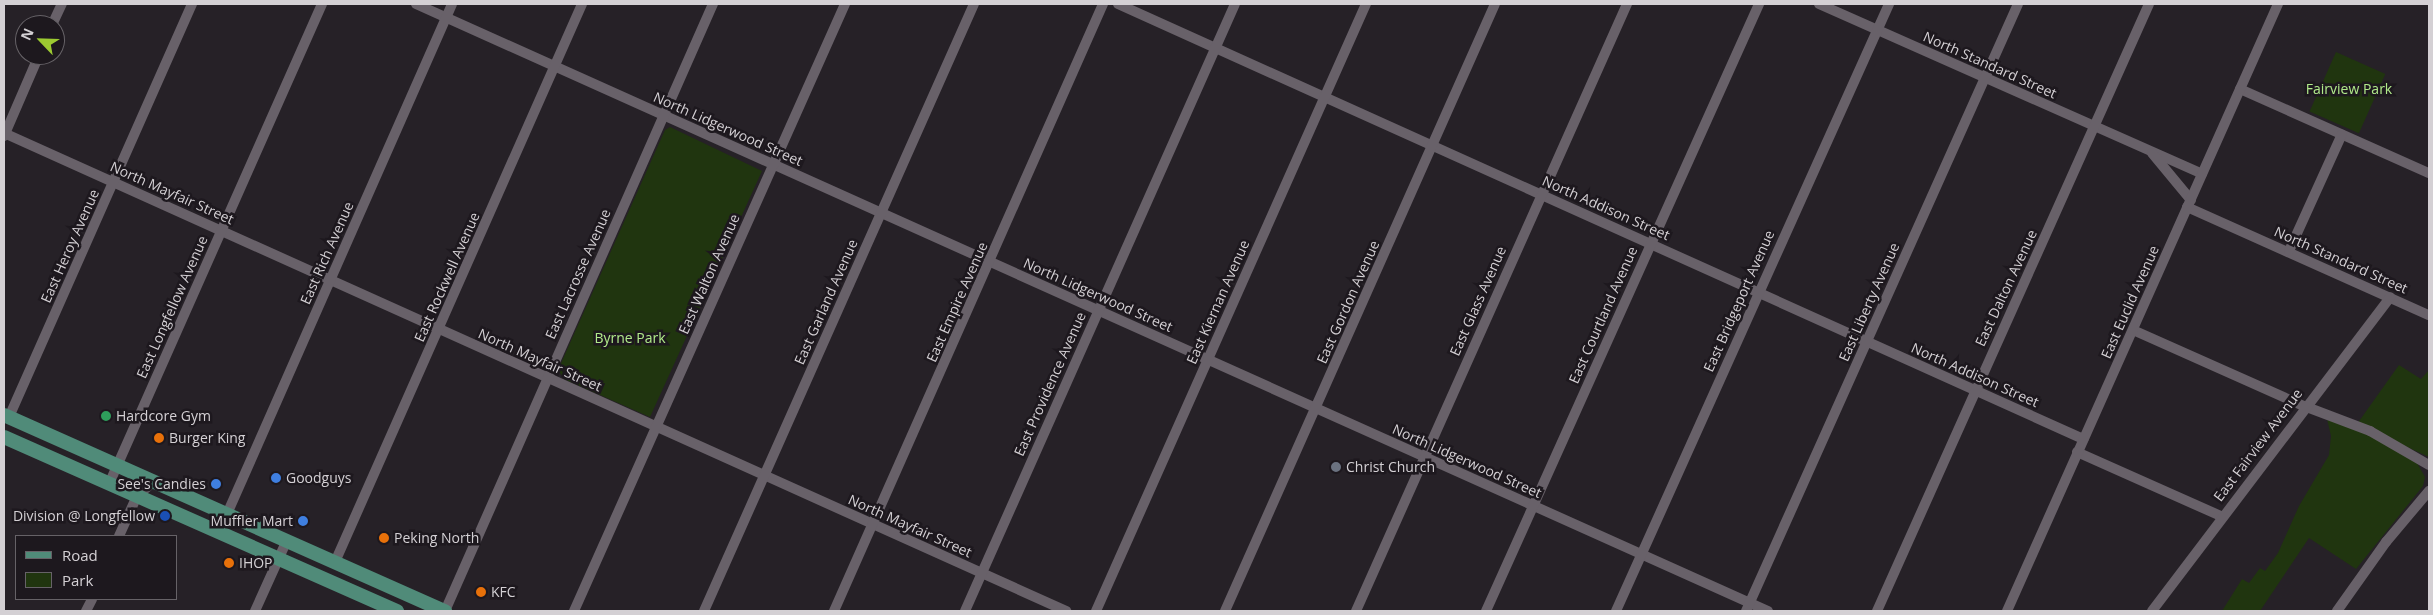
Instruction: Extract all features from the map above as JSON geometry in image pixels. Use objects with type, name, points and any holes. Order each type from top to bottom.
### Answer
[{"type":"main road","points":[[6,416],[287,540],[429,608],[445,611]]},
{"type":"main road","points":[[4,432],[9,429],[28,437],[64,441]]},
{"type":"main road","points":[[4,437],[397,611]]},
{"type":"street","name":"East Heroy Avenue","points":[[6,416],[192,4]]},
{"type":"street","name":"East Longfellow Avenue","points":[[109,484],[322,4]]},
{"type":"street","name":"North Lidgerwood Street","points":[[416,4],[1642,554],[1747,607],[1768,611]]},
{"type":"street","name":"East Rich Avenue","points":[[227,514],[452,4]]},
{"type":"street","name":"East Rockwell Avenue","points":[[335,562],[582,4]]},
{"type":"street","name":"East Lacrosse Avenue","points":[[445,611],[713,4]]},
{"type":"street","name":"East Walton Avenue","points":[[574,611],[844,4]]},
{"type":"street","name":"East Garland Avenue","points":[[704,611],[974,4]]},
{"type":"street","name":"East Empire Avenue","points":[[834,611],[1104,4]]},
{"type":"street","name":"North Addison Street","points":[[1118,4],[2083,439]]},
{"type":"street","name":"East Providence Avenue","points":[[965,611],[1235,4]]},
{"type":"street","name":"East Kiernan Avenue","points":[[1096,611],[1366,4]]},
{"type":"street","name":"East Gordon Avenue","points":[[1225,611],[1496,4]]},
{"type":"street","name":"East Glass Avenue","points":[[1356,611],[1627,4]]},
{"type":"street","name":"East Courtland Avenue","points":[[1486,611],[1759,4]]},
{"type":"street","name":"North Standard Street","points":[[1819,4],[2202,174]]},
{"type":"street","name":"East Bridgeport Avenue","points":[[1616,611],[1758,291],[1889,4]]},
{"type":"street","name":"East Liberty Avenue","points":[[1747,607],[2018,4]]},
{"type":"street","name":"East Dalton Avenue","points":[[1877,611],[2149,4]]},
{"type":"street","name":"East Euclid Avenue","points":[[2007,611],[2278,4]]},
{"type":"street","points":[[4,134],[35,65]]},
{"type":"street","points":[[2240,89],[2429,173]]},
{"type":"street","name":"North Mayfair Street","points":[[4,134],[1066,611]]},
{"type":"street","points":[[2289,252],[2342,134]]},
{"type":"street","name":"North Standard Street","points":[[2150,150],[2189,203],[2289,252],[2429,314]]},
{"type":"street","name":"East Fairview Avenue","points":[[2152,611],[2304,406],[2390,297]]},
{"type":"street","points":[[2133,330],[2304,406],[2370,431],[2429,465]]},
{"type":"street","points":[[2077,452],[2221,516]]},
{"type":"street","points":[[120,535],[137,496],[154,481]]},
{"type":"street","points":[[2337,611],[2386,542],[2429,490]]},
{"type":"street","points":[[255,611],[287,540]]},
{"type":"green space","name":"Fairview Park","points":[[2336,52],[2385,74],[2359,133],[2310,111]]},
{"type":"green space","name":"Byrne Park","points":[[670,127],[762,171],[650,417],[564,379],[558,370],[665,130]]},
{"type":"green space","points":[[2399,365],[2421,379],[2429,370],[2429,457],[2357,424]]},
{"type":"green space","points":[[2327,419],[2351,424],[2417,463],[2425,477],[2423,486],[2356,569],[2309,538],[2260,611],[2222,611],[2242,579],[2249,583],[2260,568],[2265,571],[2278,553],[2299,506],[2329,455],[2331,436]]},
{"type":"place","name":"Hardcore Gym","points":[[106,416]]},
{"type":"place","name":"Burger King","points":[[159,438]]},
{"type":"place","name":"Christ Church","points":[[1336,467]]},
{"type":"place","name":"Goodguys","points":[[276,478]]},
{"type":"place","name":"See's Candies","points":[[216,484]]},
{"type":"place","name":"Division @ Longfellow","points":[[165,516]]},
{"type":"place","name":"Muffler Mart","points":[[303,521]]},
{"type":"place","name":"Peking North","points":[[384,538]]},
{"type":"place","name":"IHOP","points":[[229,563]]},
{"type":"place","name":"KFC","points":[[481,592]]}]
